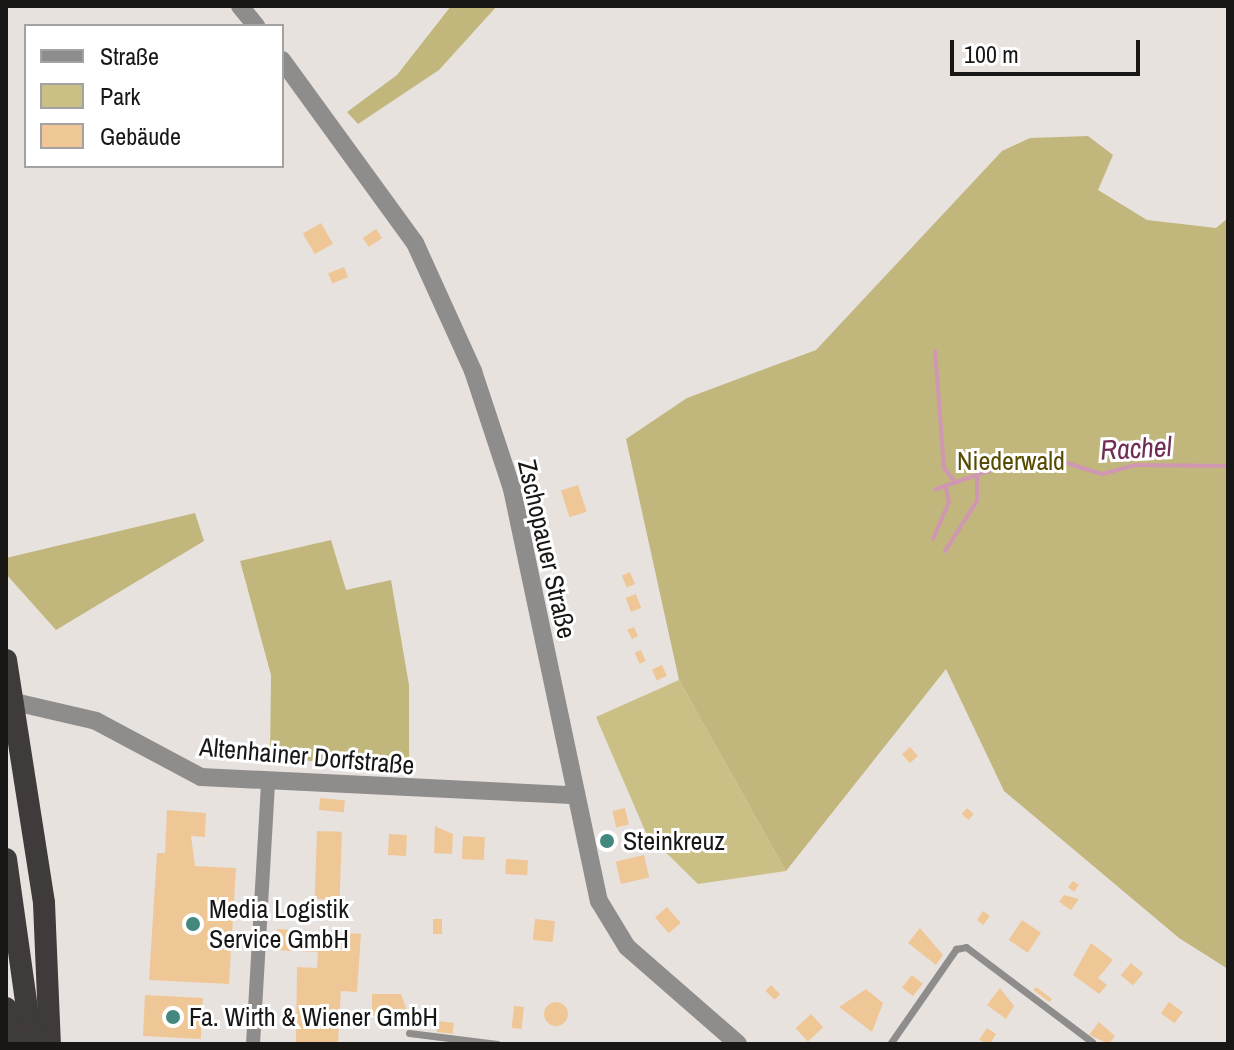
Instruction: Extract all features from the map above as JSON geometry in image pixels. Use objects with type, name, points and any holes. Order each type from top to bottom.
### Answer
[{"type":"highway","points":[[6,660],[46,915],[50,1044]]},
{"type":"highway","points":[[6,859],[32,1044]]},
{"type":"highway","points":[[6,1008],[11,1044]]},
{"type":"street","points":[[240,6],[254,24]]},
{"type":"street","name":"Zschopauer Straße","points":[[284,63],[415,243],[451,314],[512,489],[572,795],[611,925],[666,985],[738,1044]]},
{"type":"street","name":"Altenhainer Dorfstraße","points":[[11,701],[96,721],[175,769],[268,784],[572,795]]},
{"type":"street","points":[[253,1044],[268,784]]},
{"type":"lane","points":[[890,1044],[956,949],[966,947],[1092,1042]]},
{"type":"lane","points":[[409,1033],[497,1044]]},
{"type":"green space","points":[[451,6],[497,6],[439,70],[358,124],[347,112],[397,75]]},
{"type":"green space","name":"Niederwald","points":[[1088,136],[1113,155],[1098,190],[1147,220],[1216,228],[1228,218],[1228,969],[1179,938],[1004,791],[946,669],[786,871],[679,680],[626,439],[687,398],[816,350],[1002,151],[1030,138]]},
{"type":"green space","points":[[195,513],[204,541],[56,630],[6,574],[6,558]]},
{"type":"green space","points":[[331,540],[346,590],[391,580],[409,685],[409,768],[270,758],[271,675],[240,561]]},
{"type":"green space","points":[[679,680],[786,871],[698,884],[646,833],[596,717]]},
{"type":"building","points":[[321,223],[333,244],[315,254],[303,234]]},
{"type":"building","points":[[376,229],[382,238],[369,247],[363,238]]},
{"type":"building","points":[[344,267],[348,277],[332,284],[328,273]]},
{"type":"building","points":[[578,485],[587,512],[570,517],[561,491]]},
{"type":"building","points":[[630,572],[635,584],[627,587],[622,576]]},
{"type":"building","points":[[636,594],[641,608],[631,612],[626,598]]},
{"type":"building","points":[[634,627],[638,636],[632,639],[627,630]]},
{"type":"building","points":[[641,650],[646,661],[639,664],[635,653]]},
{"type":"building","points":[[662,665],[667,676],[657,680],[652,669]]},
{"type":"building","points":[[910,747],[918,756],[910,763],[902,754]]},
{"type":"building","points":[[320,798],[345,800],[344,812],[319,810]]},
{"type":"building","points":[[625,808],[629,825],[616,827],[612,811]]},
{"type":"building","points":[[967,808],[974,814],[969,820],[962,814]]},
{"type":"building","name":"Media Logistik Service GmbH","points":[[167,810],[206,813],[205,837],[191,836],[195,866],[236,868],[229,984],[149,980],[157,853],[165,853]]},
{"type":"building","points":[[435,826],[453,834],[452,854],[434,853]]},
{"type":"building","points":[[317,831],[342,832],[340,900],[315,899]]},
{"type":"building","points":[[389,834],[407,835],[406,856],[388,855]]},
{"type":"building","points":[[463,836],[485,837],[484,860],[462,859]]},
{"type":"building","points":[[644,855],[649,877],[621,884],[616,862]]},
{"type":"building","points":[[506,859],[528,860],[527,875],[505,874]]},
{"type":"building","points":[[1073,881],[1079,885],[1074,892],[1068,887]]},
{"type":"building","points":[[1064,895],[1079,899],[1071,910],[1059,902]]},
{"type":"building","points":[[667,907],[681,923],[669,933],[655,917]]},
{"type":"building","points":[[983,911],[990,916],[983,925],[977,920]]},
{"type":"building","points":[[433,919],[442,919],[442,934],[433,934]]},
{"type":"building","points":[[535,919],[555,921],[553,942],[533,940]]},
{"type":"building","points":[[1022,920],[1041,933],[1028,953],[1009,940]]},
{"type":"building","points":[[920,928],[943,955],[936,965],[908,943]]},
{"type":"building","points":[[277,929],[361,934],[357,992],[341,991],[338,1043],[296,1042],[297,967],[317,968],[318,952],[276,950]]},
{"type":"building","points":[[1091,943],[1113,960],[1098,978],[1107,985],[1099,994],[1073,975]]},
{"type":"building","points":[[1131,963],[1143,973],[1133,986],[1121,975]]},
{"type":"building","points":[[912,975],[923,984],[913,996],[902,987]]},
{"type":"building","points":[[771,985],[780,994],[775,1000],[765,991]]},
{"type":"building","points":[[1036,987],[1052,999],[1050,1002],[1034,990]]},
{"type":"building","points":[[1000,988],[1014,1006],[1006,1019],[987,1005]]},
{"type":"building","points":[[866,989],[883,1003],[872,1032],[839,1007]]},
{"type":"building","points":[[372,994],[401,994],[409,1016],[372,1016]]},
{"type":"building","name":"Fa. Wirth & Wiener GmbH","points":[[145,995],[203,998],[201,1039],[143,1036]]},
{"type":"building","points":[[556,1002],[564,1006],[568,1014],[564,1022],[556,1026],[548,1022],[544,1014],[548,1006]]},
{"type":"building","points":[[1169,1002],[1183,1012],[1175,1023],[1161,1013]]},
{"type":"building","points":[[514,1006],[524,1007],[522,1029],[512,1028]]},
{"type":"building","points":[[811,1014],[823,1027],[808,1041],[796,1028]]},
{"type":"building","points":[[438,1021],[454,1023],[453,1034],[437,1032]]},
{"type":"building","points":[[1099,1022],[1115,1036],[1109,1044],[1089,1035]]},
{"type":"building","points":[[987,1028],[996,1034],[990,1044],[979,1040]]},
{"type":"waterway","points":[[935,351],[944,468],[956,483]]},
{"type":"waterway","name":"Rachel","points":[[936,489],[1015,462],[1057,460],[1102,474],[1135,465],[1228,466]]},
{"type":"waterway","points":[[945,551],[977,501],[977,475]]},
{"type":"waterway","points":[[933,539],[949,502],[946,488]]},
{"type":"place","name":"Steinkreuz","points":[[607,841]]},
{"type":"place","name":"Media Logistik Service GmbH","points":[[193,924]]},
{"type":"place","name":"Fa. Wirth & Wiener GmbH","points":[[173,1017]]}]
